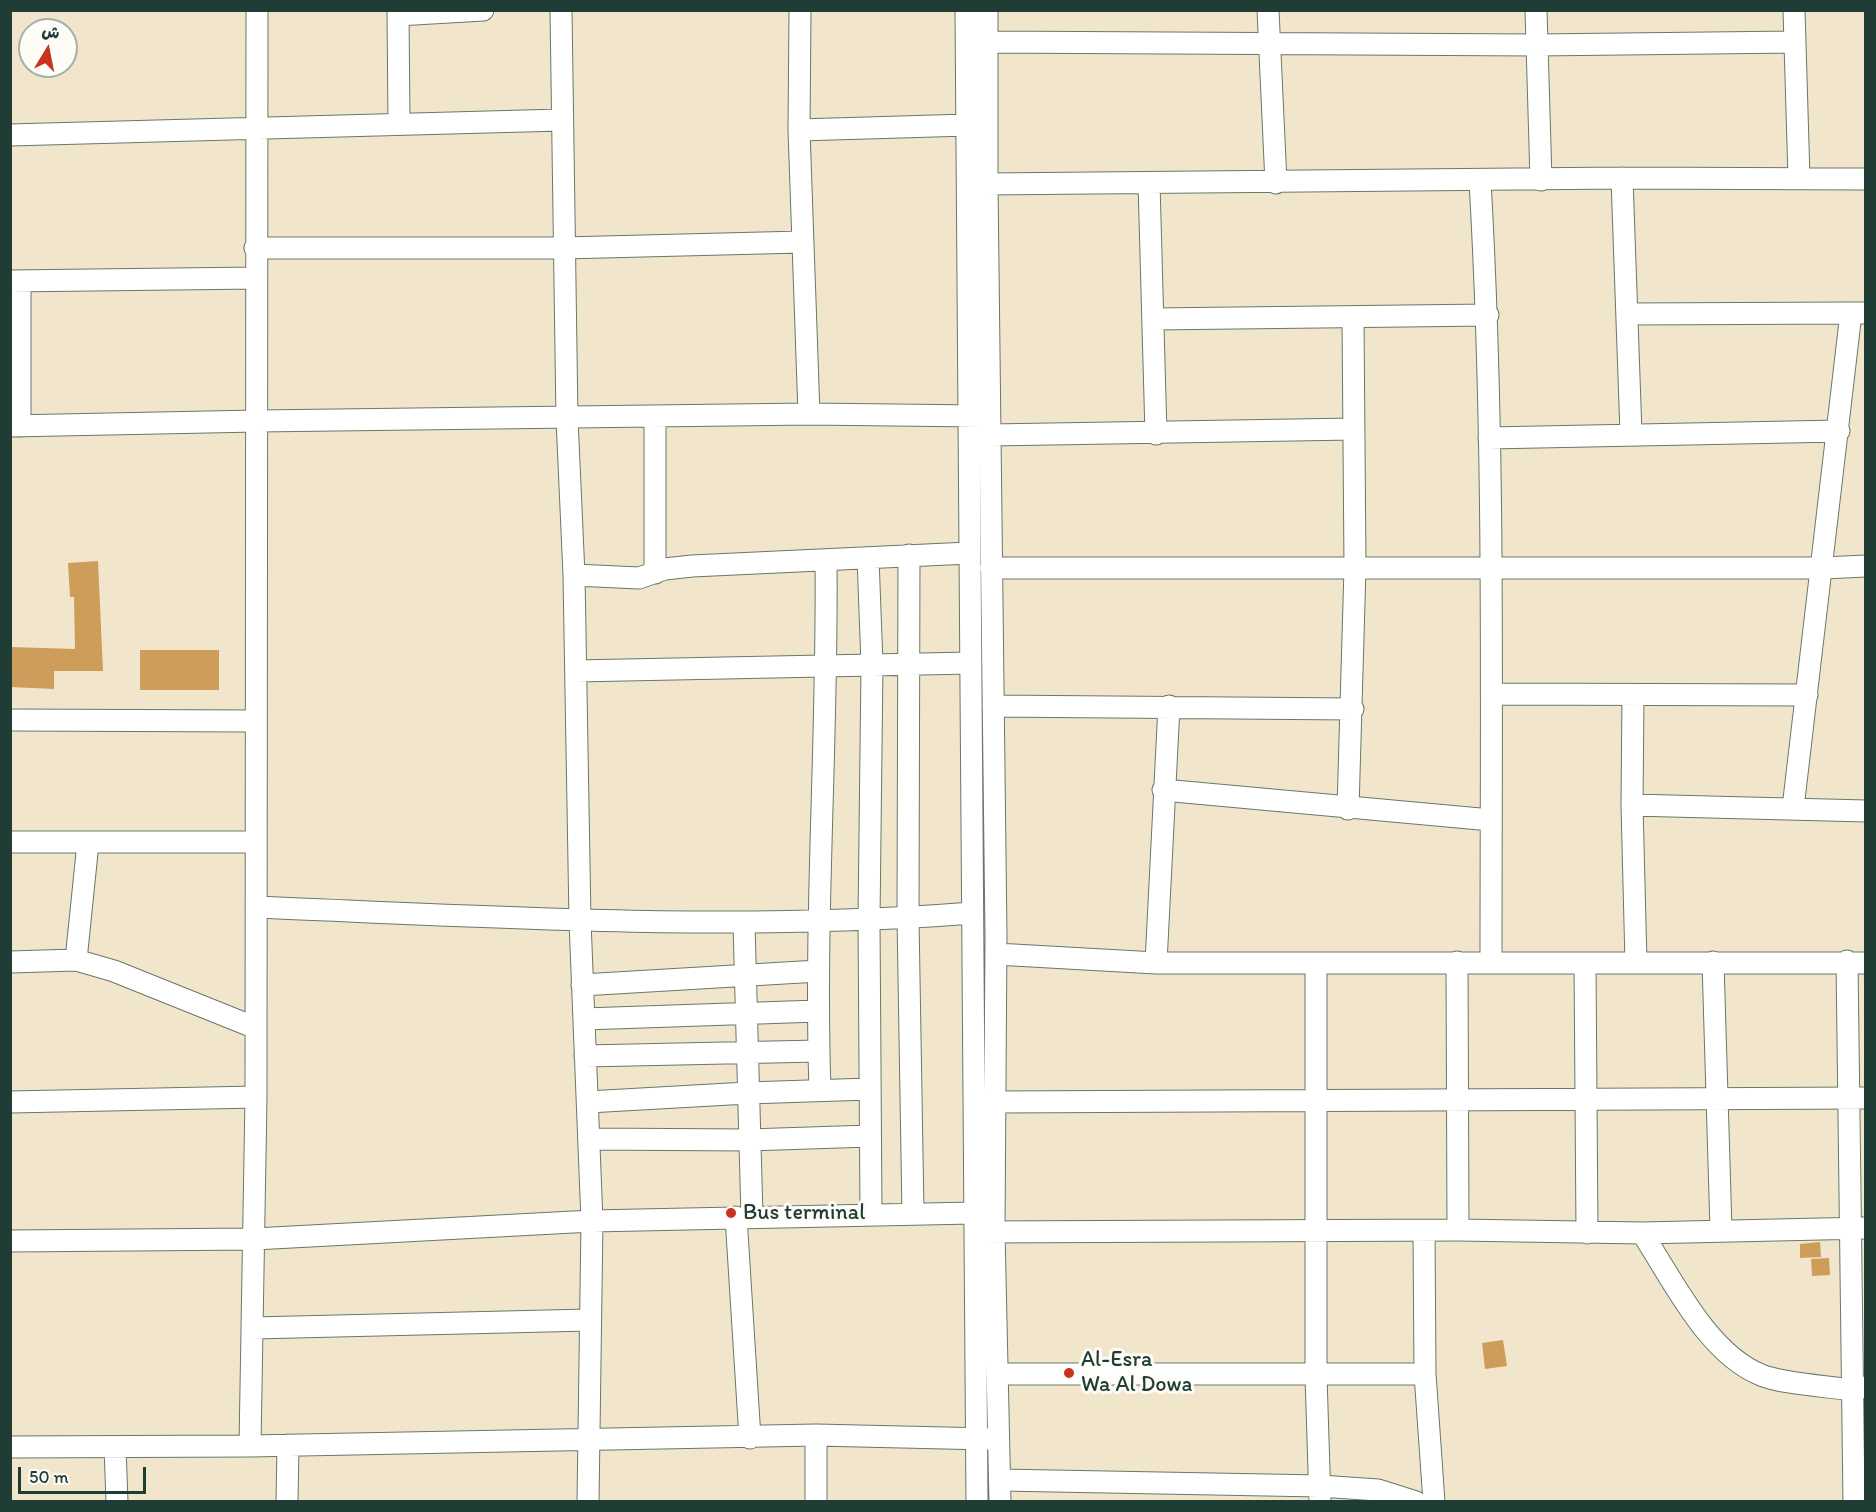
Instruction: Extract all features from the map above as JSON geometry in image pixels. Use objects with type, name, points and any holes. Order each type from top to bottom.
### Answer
[{"type":"street","points":[[250,1446],[256,1097],[254,721],[257,10]]},
{"type":"street","points":[[399,123],[398,13],[483,10]]},
{"type":"street","points":[[561,10],[567,418],[574,575],[580,921],[592,1221],[587,1438],[588,1502]]},
{"type":"street","points":[[800,10],[799,130],[809,414]]},
{"type":"street","points":[[966,10],[972,936],[980,1225],[975,1439],[977,1502]]},
{"type":"street","points":[[987,10],[996,1102],[980,1225],[997,1374],[1000,1502]]},
{"type":"street","points":[[1268,10],[1276,183]]},
{"type":"street","points":[[1536,10],[1541,180]]},
{"type":"street","points":[[1794,10],[1799,178]]},
{"type":"street","points":[[986,42],[1538,45],[1795,42]]},
{"type":"street","points":[[10,135],[561,120]]},
{"type":"street","points":[[799,130],[968,125]]},
{"type":"street","points":[[987,184],[1622,178],[1866,179]]},
{"type":"street","points":[[1622,178],[1630,434]]},
{"type":"street","points":[[1480,181],[1488,315],[1493,694],[1491,963]]},
{"type":"street","points":[[1149,183],[1156,434]]},
{"type":"street","points":[[255,248],[563,248],[802,242]]},
{"type":"street","points":[[256,278],[15,281],[15,426],[257,420],[809,414],[968,416],[990,425],[1156,434],[1354,429]]},
{"type":"street","points":[[1627,314],[1858,313],[1839,431],[1793,808]]},
{"type":"street","points":[[1153,319],[1488,315]]},
{"type":"street","points":[[1348,809],[1353,709],[1355,568],[1353,318]]},
{"type":"street","points":[[655,416],[655,573]]},
{"type":"street","points":[[1489,438],[1839,431]]},
{"type":"street","points":[[574,575],[618,579],[639,578],[692,566],[969,553]]},
{"type":"street","points":[[909,555],[908,918],[914,1213]]},
{"type":"street","points":[[868,558],[872,664],[869,920],[870,1213]]},
{"type":"street","points":[[820,1090],[818,922],[827,666],[826,561]]},
{"type":"street","points":[[991,568],[1490,569],[1866,566]]},
{"type":"street","points":[[576,671],[971,663]]},
{"type":"street","points":[[1493,694],[1807,695]]},
{"type":"street","points":[[1633,695],[1632,805],[1636,963]]},
{"type":"street","points":[[993,706],[1353,709]]},
{"type":"street","points":[[1156,963],[1169,706]]},
{"type":"street","points":[[10,720],[254,721]]},
{"type":"street","points":[[1163,790],[1348,809],[1491,820]]},
{"type":"street","points":[[1632,805],[1866,811]]},
{"type":"street","points":[[10,842],[255,842]]},
{"type":"street","points":[[76,960],[88,843]]},
{"type":"street","points":[[256,907],[580,921],[744,924],[869,920],[972,913]]},
{"type":"street","points":[[744,924],[748,1140],[744,1217],[750,1438]]},
{"type":"street","points":[[972,936],[996,945],[1156,963],[1856,962],[1858,1389],[1854,1502]]},
{"type":"street","points":[[10,962],[76,960],[114,971],[256,1028]]},
{"type":"street","points":[[1457,962],[1458,1230]]},
{"type":"street","points":[[1713,962],[1715,1100],[1721,1230]]},
{"type":"street","points":[[1316,963],[1318,1100],[1316,1376],[1320,1494]]},
{"type":"street","points":[[1585,963],[1587,1233]]},
{"type":"street","points":[[582,985],[818,971]]},
{"type":"street","points":[[584,1020],[818,1011]]},
{"type":"street","points":[[585,1056],[819,1051]]},
{"type":"street","points":[[588,1102],[870,1089]]},
{"type":"street","points":[[10,1102],[256,1097]]},
{"type":"street","points":[[996,1102],[1857,1098]]},
{"type":"street","points":[[590,1139],[748,1140],[870,1136]]},
{"type":"street","points":[[10,1241],[254,1239],[592,1221],[870,1213],[914,1213],[980,1225],[1317,1231],[1458,1230],[1642,1233],[1858,1228]]},
{"type":"street","points":[[1424,1231],[1425,1374],[1434,1502]]},
{"type":"street","points":[[1642,1233],[1711,1338],[1738,1364],[1763,1376],[1858,1389]]},
{"type":"street","points":[[253,1328],[590,1320]]},
{"type":"street","points":[[997,1374],[1316,1376],[1425,1374]]},
{"type":"street","points":[[816,1435],[816,1502]]},
{"type":"street","points":[[10,1447],[288,1446],[816,1435],[998,1440]]},
{"type":"street","points":[[286,1502],[288,1446]]},
{"type":"street","points":[[115,1447],[117,1502]]},
{"type":"street","points":[[1000,1480],[1320,1494],[1378,1490],[1416,1502]]},
{"type":"building","points":[[98,561],[103,671],[54,671],[54,689],[10,687],[10,647],[75,649],[74,597],[70,597],[68,563]]},
{"type":"building","points":[[140,650],[219,650],[219,690],[140,690]]},
{"type":"building","points":[[1820,1242],[1821,1257],[1800,1258],[1800,1244]]},
{"type":"building","points":[[1829,1258],[1830,1275],[1812,1276],[1811,1259]]},
{"type":"building","points":[[1503,1340],[1507,1366],[1485,1369],[1482,1343]]},
{"type":"place","name":"Bus terminal","points":[[731,1213]]},
{"type":"place","name":"Al-Esra Wa Al Dowa","points":[[1069,1373]]}]
